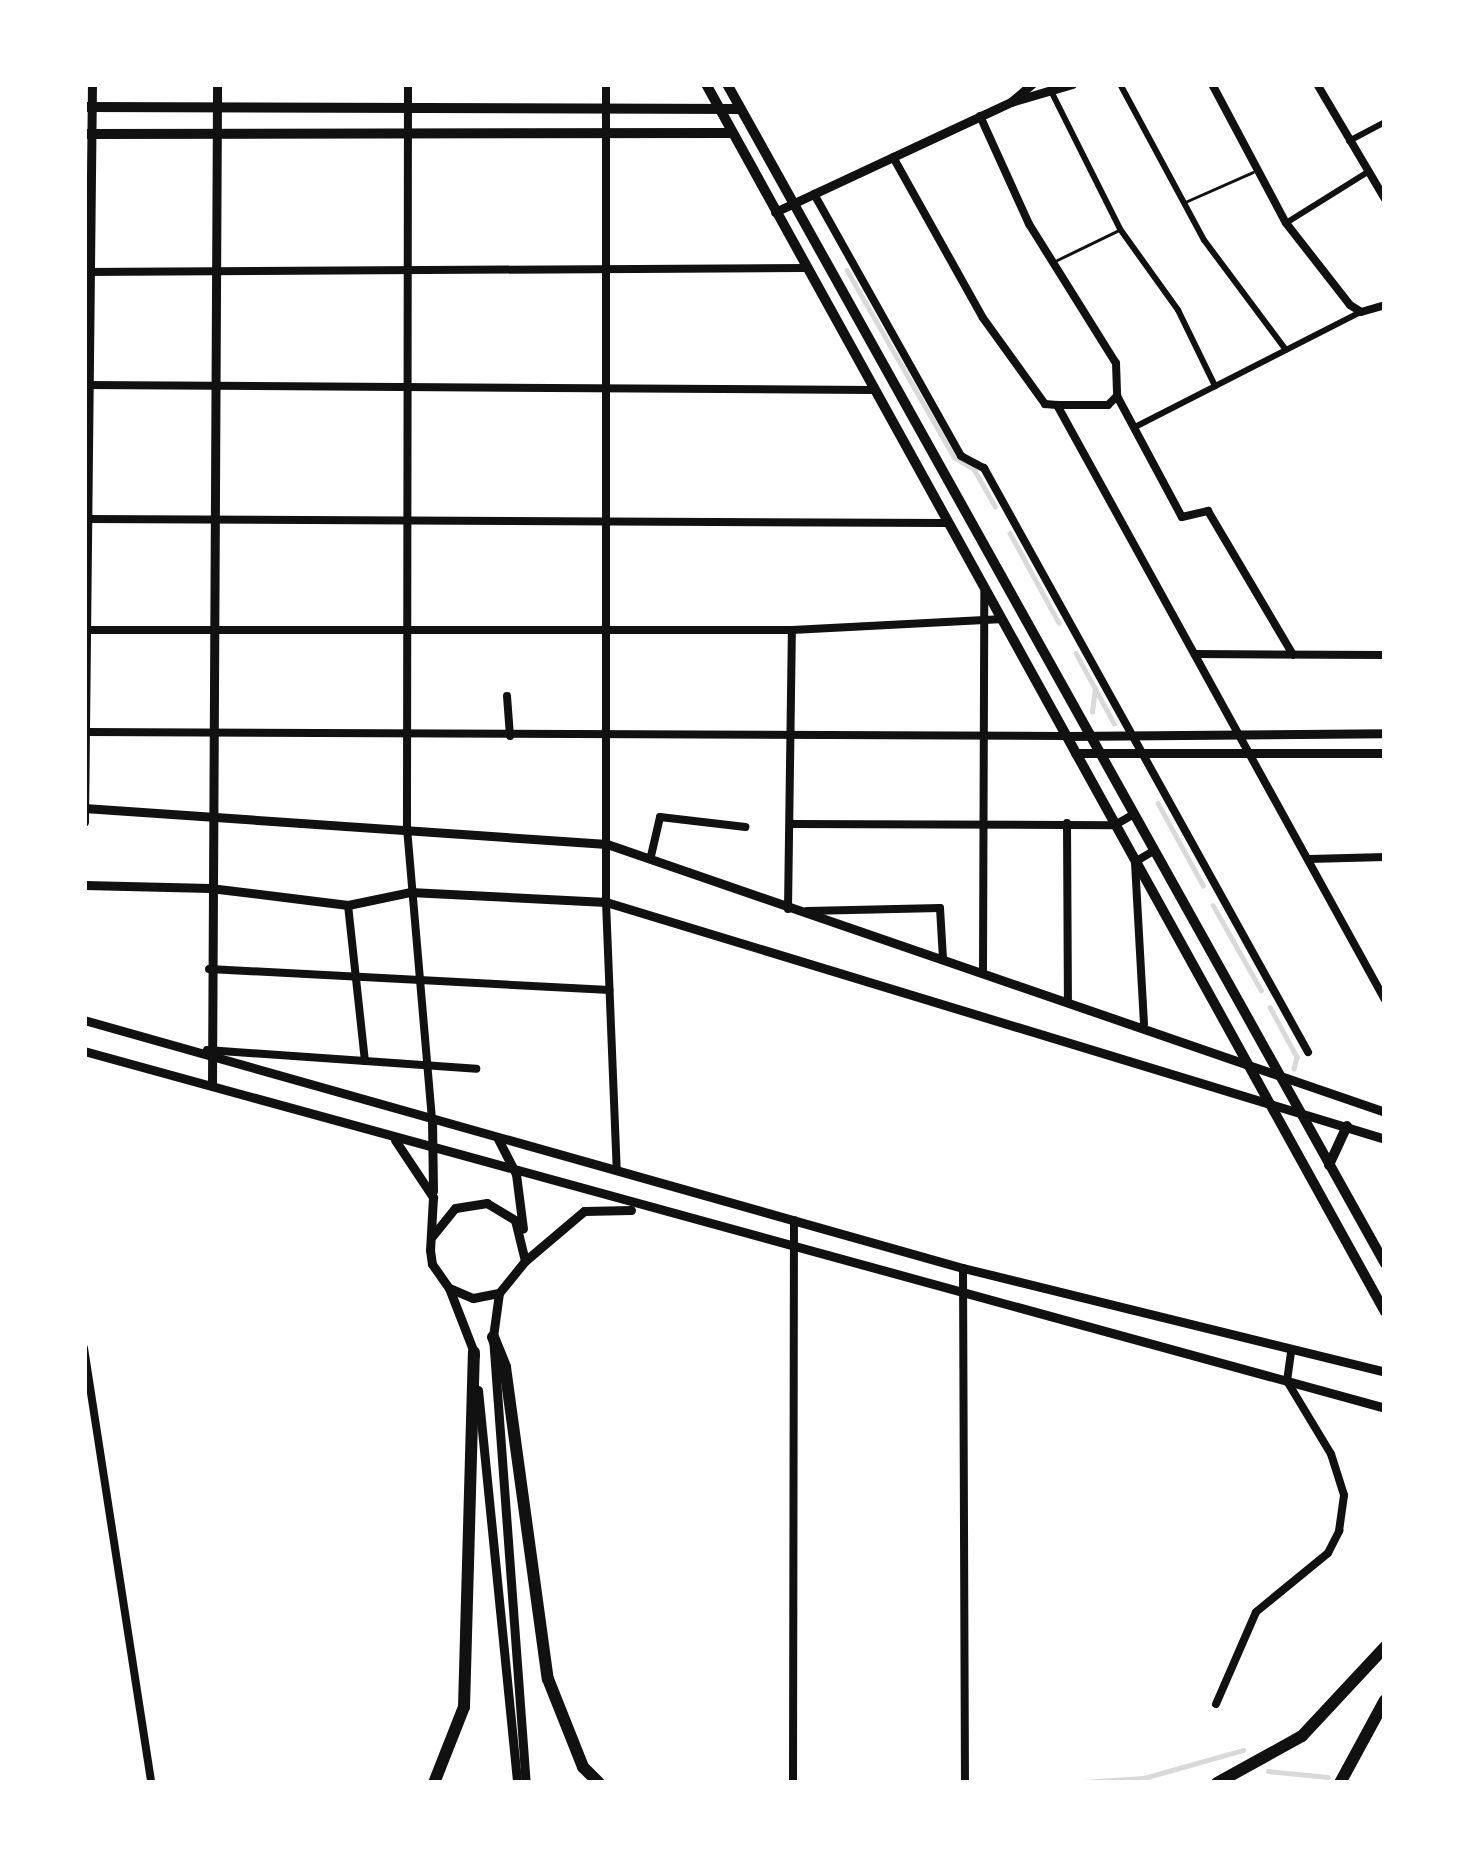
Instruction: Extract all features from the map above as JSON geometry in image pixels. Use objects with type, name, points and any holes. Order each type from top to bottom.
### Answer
[{"type":"highway","points":[[493,1337],[506,1367],[548,1679],[583,1767],[599,1783]]},
{"type":"highway","points":[[434,1783],[464,1707],[474,1352]]},
{"type":"highway","points":[[1217,1783],[1302,1736],[1385,1647]]},
{"type":"highway","points":[[1340,1783],[1385,1700]]},
{"type":"main road","points":[[706,84],[1385,1312]]},
{"type":"main road","points":[[728,84],[1385,1264]]},
{"type":"main road","points":[[88,106],[740,109]]},
{"type":"main road","points":[[458,110],[458,134]]},
{"type":"main road","points":[[505,110],[505,134]]},
{"type":"main road","points":[[87,134],[732,133]]},
{"type":"main road","points":[[1329,1165],[1347,1126]]},
{"type":"street","points":[[84,822],[87,134],[92,84]]},
{"type":"street","points":[[212,1085],[207,1050],[217,84]]},
{"type":"street","points":[[408,84],[413,387],[407,829],[416,976],[436,1150],[432,1264],[449,1288],[474,1352],[521,1783]]},
{"type":"street","points":[[606,84],[606,902],[616,1171]]},
{"type":"street","points":[[1011,102],[1032,84]]},
{"type":"street","points":[[775,212],[1011,102],[1072,84]]},
{"type":"street","points":[[1120,84],[1184,203],[1286,350]]},
{"type":"street","points":[[1212,84],[1286,223],[1361,312]]},
{"type":"street","points":[[1317,84],[1385,199]]},
{"type":"street","points":[[1052,93],[1120,230],[1178,310],[1215,386]]},
{"type":"street","points":[[980,116],[1052,262],[1115,364],[1117,396],[1182,517],[1208,511],[1293,655]]},
{"type":"street","points":[[1349,141],[1385,122]]},
{"type":"street","points":[[892,157],[983,318],[1045,404],[1108,405],[1117,396]]},
{"type":"street","points":[[1286,223],[1366,173]]},
{"type":"street","points":[[814,194],[961,456],[984,468],[1308,1052]]},
{"type":"street","points":[[87,272],[805,268]]},
{"type":"street","points":[[1134,428],[1361,312],[1383,308]]},
{"type":"street","points":[[86,385],[873,390]]},
{"type":"street","points":[[1057,405],[1385,1000]]},
{"type":"street","points":[[86,519],[946,523]]},
{"type":"street","points":[[983,971],[987,822],[984,592]]},
{"type":"street","points":[[86,630],[791,630],[999,619]]},
{"type":"street","points":[[791,630],[791,911]]},
{"type":"street","points":[[1194,654],[1385,655]]},
{"type":"street","points":[[507,696],[510,736]]},
{"type":"street","points":[[86,732],[608,738],[790,732],[1385,733]]},
{"type":"street","points":[[1076,753],[1385,753]]},
{"type":"street","points":[[84,808],[210,811],[607,844],[651,856],[791,911],[1144,1024],[1385,1112]]},
{"type":"street","points":[[790,824],[1115,825],[1134,814]]},
{"type":"street","points":[[651,856],[660,818],[745,827]]},
{"type":"street","points":[[1067,824],[1068,999]]},
{"type":"street","points":[[1144,1024],[1136,862],[1155,850]]},
{"type":"street","points":[[1307,859],[1385,857]]},
{"type":"street","points":[[84,885],[209,889],[348,905],[410,892],[606,902],[1385,1139]]},
{"type":"street","points":[[348,905],[364,1060]]},
{"type":"street","points":[[791,911],[940,908],[944,958]]},
{"type":"street","points":[[209,969],[356,979],[416,976],[609,990]]},
{"type":"street","points":[[84,1020],[207,1050],[433,1119],[963,1268],[1385,1372]]},
{"type":"street","points":[[207,1050],[476,1069]]},
{"type":"street","points":[[84,1051],[516,1174],[1385,1408]]},
{"type":"street","points":[[392,1137],[433,1197]]},
{"type":"street","points":[[497,1137],[516,1174],[525,1262]]},
{"type":"street","points":[[432,1236],[442,1218],[470,1202],[502,1209],[524,1234]]},
{"type":"street","points":[[521,1783],[493,1337],[499,1293],[525,1262],[584,1210],[664,1214]]},
{"type":"street","points":[[793,1783],[794,1220]]},
{"type":"street","points":[[963,1268],[965,1783]]},
{"type":"street","points":[[449,1288],[473,1298],[499,1293]]},
{"type":"street","points":[[84,1348],[151,1783]]},
{"type":"street","points":[[1216,1704],[1256,1612],[1328,1553],[1339,1531],[1344,1495],[1331,1454],[1286,1381],[1292,1352]]},
{"type":"lane","points":[[1184,203],[1257,170]]},
{"type":"lane","points":[[1052,262],[1120,230]]},
{"type":"waterway","points":[[847,270],[954,457],[974,469],[995,506]]},
{"type":"waterway","points":[[1010,533],[1059,623]]},
{"type":"waterway","points":[[1076,653],[1114,723]]},
{"type":"waterway","points":[[1092,712],[1095,688]]},
{"type":"waterway","points":[[1158,803],[1203,885]]},
{"type":"waterway","points":[[1213,905],[1261,990]]},
{"type":"waterway","points":[[1270,1007],[1297,1057],[1294,1069]]},
{"type":"waterway","points":[[1067,1783],[1144,1778],[1243,1750]]},
{"type":"waterway","points":[[1268,1771],[1328,1777]]}]
